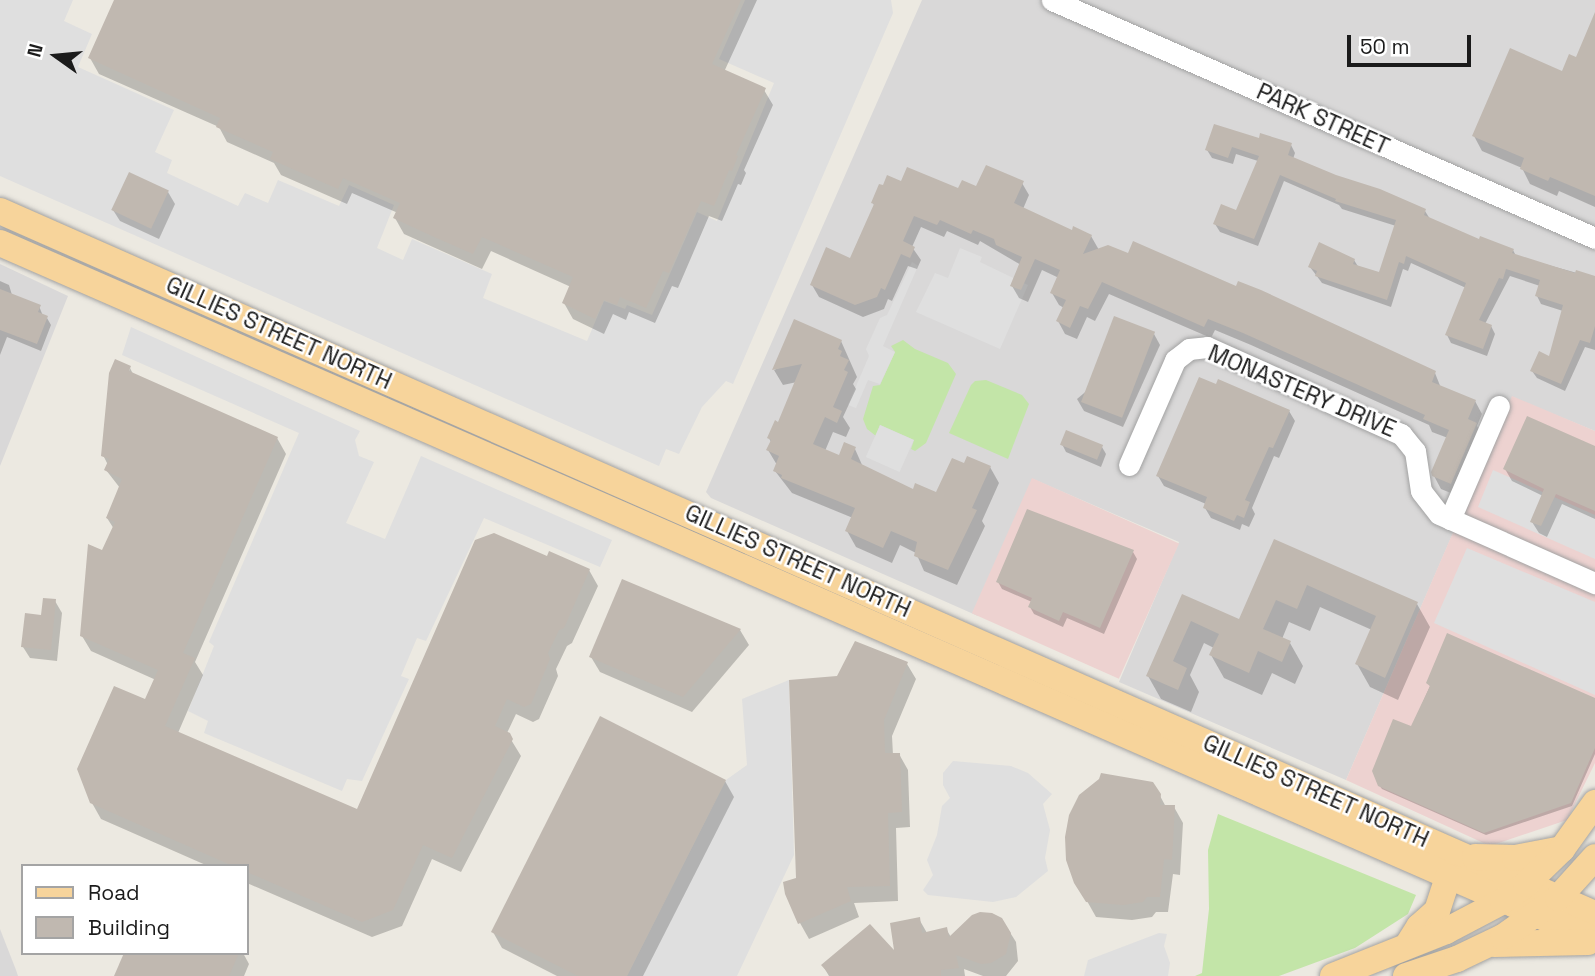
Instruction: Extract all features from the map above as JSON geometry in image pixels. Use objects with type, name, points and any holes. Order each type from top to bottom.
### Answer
[{"type":"main road","name":"GILLIES STREET NORTH","points":[[0,211],[676,507],[1455,867],[1503,901],[1595,941]]},
{"type":"main road","name":"GILLIES STREET NORTH","points":[[0,243],[664,533],[1455,867],[1526,884],[1595,914]]},
{"type":"main road","points":[[150,308],[162,282]]},
{"type":"main road","points":[[664,533],[676,507]]},
{"type":"main road","points":[[1333,976],[1457,926],[1503,901],[1526,884],[1562,849],[1595,803]]},
{"type":"main road","points":[[1406,948],[1419,927],[1437,911],[1455,867],[1562,849]]},
{"type":"main road","points":[[1406,976],[1492,944],[1558,898],[1595,856]]},
{"type":"main road","points":[[1492,944],[1595,941]]},
{"type":"street","name":"PARK STREET","points":[[1052,0],[1595,238]]},
{"type":"street","name":"MONASTERY DRIVE","points":[[1129,465],[1175,360],[1189,349],[1207,347],[1404,436],[1414,449],[1417,479],[1424,498],[1434,510],[1595,583]]},
{"type":"street","points":[[1450,519],[1499,406]]},
{"type":"shaded area","points":[[0,0],[73,0],[64,21],[92,34],[78,67],[174,110],[155,152],[172,160],[167,173],[238,206],[245,193],[268,203],[278,180],[339,206],[349,185],[394,205],[377,248],[403,260],[412,239],[492,274],[483,298],[587,341],[604,301],[625,309],[627,305],[652,315],[697,212],[717,221],[774,83],[719,59],[745,0],[891,0],[893,13],[733,384],[726,381],[702,407],[679,454],[666,449],[659,466],[0,176]]},
{"type":"shaded area","points":[[922,0],[1595,0],[1595,431],[1512,397],[1346,780],[1119,682],[1179,542],[1033,479],[978,616],[711,498],[706,492]]},
{"type":"shaded area","points":[[960,248],[982,257],[980,262],[1028,285],[1000,349],[916,312],[935,273],[948,278]]},
{"type":"shaded area","points":[[912,262],[918,266],[883,346],[895,352],[880,384],[868,380],[856,408],[848,405],[869,356],[866,349],[880,318],[887,315]]},
{"type":"shaded area","points":[[0,264],[68,296],[0,466]]},
{"type":"shaded area","points":[[131,327],[360,431],[355,440],[359,456],[374,462],[346,523],[385,539],[421,456],[612,540],[600,567],[484,518],[426,641],[417,638],[401,676],[409,679],[362,781],[347,779],[342,791],[204,733],[208,721],[188,711],[214,646],[209,642],[299,433],[122,355]]},
{"type":"shaded area","points":[[1512,396],[1595,431],[1595,763],[1567,820],[1490,846],[1346,780]]},
{"type":"shaded area","points":[[880,425],[914,440],[900,472],[866,457]]},
{"type":"shaded area","points":[[1493,470],[1595,515],[1595,559],[1478,507]]},
{"type":"shaded area","points":[[1032,478],[1179,543],[1119,679],[972,613]]},
{"type":"shaded area","points":[[1467,548],[1595,602],[1595,695],[1434,623]]},
{"type":"shaded area","points":[[789,680],[794,855],[737,976],[627,976],[726,780],[747,765],[742,699]]},
{"type":"shaded area","points":[[953,761],[1011,766],[1028,773],[1052,794],[1043,804],[1050,830],[1045,858],[1048,871],[1016,897],[993,902],[928,895],[923,890],[933,875],[927,860],[937,835],[942,806],[950,798],[943,785],[943,773]]},
{"type":"shaded area","points":[[0,929],[16,970],[18,976],[0,976]]},
{"type":"shaded area","points":[[1159,933],[1167,934],[1164,946],[1170,963],[1168,976],[1084,976],[1088,960]]},
{"type":"green space","points":[[903,340],[915,349],[948,363],[956,374],[926,443],[915,451],[911,449],[914,440],[880,425],[876,436],[867,429],[863,419],[873,386],[880,385],[895,352],[891,346]]},
{"type":"green space","points":[[986,380],[1022,395],[1029,404],[1008,459],[949,433],[971,385],[975,381]]},
{"type":"green space","points":[[1218,814],[1416,895],[1408,914],[1355,948],[1279,976],[1195,976],[1202,973],[1209,909],[1208,850]]},
{"type":"building","points":[[114,0],[741,0],[712,64],[766,88],[736,155],[738,156],[732,171],[729,170],[714,206],[701,201],[669,273],[663,271],[646,308],[620,297],[617,305],[604,300],[595,319],[562,303],[573,277],[482,237],[473,254],[432,236],[393,218],[400,203],[343,178],[338,189],[270,159],[273,152],[216,127],[220,118],[88,58]]},
{"type":"building","points":[[1595,12],[1595,196],[1550,177],[1548,181],[1520,169],[1524,158],[1472,136],[1510,48],[1562,71],[1569,54],[1576,57]]},
{"type":"building","points":[[1214,124],[1259,138],[1260,133],[1292,143],[1288,155],[1426,209],[1424,215],[1479,239],[1480,236],[1514,249],[1512,253],[1575,273],[1576,270],[1595,276],[1595,326],[1590,343],[1580,340],[1561,384],[1530,371],[1539,351],[1549,356],[1563,305],[1535,296],[1540,280],[1506,269],[1479,320],[1492,325],[1483,349],[1445,335],[1466,283],[1406,256],[1404,264],[1399,262],[1387,300],[1315,276],[1317,271],[1308,267],[1319,242],[1355,259],[1353,264],[1379,272],[1396,220],[1335,201],[1336,199],[1280,175],[1254,239],[1213,224],[1221,204],[1236,210],[1259,156],[1232,147],[1228,158],[1205,150]]},
{"type":"building","points":[[986,165],[1024,181],[1014,203],[1072,230],[1073,226],[1092,235],[1083,254],[1108,245],[1128,253],[1133,241],[1236,286],[1238,281],[1261,290],[1436,371],[1432,382],[1476,400],[1468,419],[1477,423],[1451,484],[1432,476],[1431,472],[1449,430],[1423,419],[1425,415],[1243,333],[1208,319],[1204,327],[1102,282],[1088,309],[1080,306],[1070,328],[1056,321],[1066,300],[1050,293],[1060,270],[1035,259],[1021,290],[1010,286],[1022,257],[996,245],[994,239],[973,230],[971,234],[940,220],[937,225],[914,216],[903,241],[915,247],[910,258],[901,254],[885,290],[881,288],[877,297],[855,305],[810,285],[826,247],[850,258],[874,204],[871,203],[879,184],[883,185],[887,175],[901,181],[907,167],[958,188],[962,180],[976,186]]},
{"type":"building","points":[[129,172],[169,191],[151,229],[111,210]]},
{"type":"building","points":[[0,289],[41,305],[38,312],[48,316],[37,344],[0,330]]},
{"type":"building","points":[[1114,316],[1155,332],[1122,418],[1081,402]]},
{"type":"building","points":[[794,319],[842,340],[838,349],[842,351],[840,356],[849,360],[844,370],[848,372],[833,407],[842,411],[837,423],[825,417],[813,444],[839,455],[844,442],[856,447],[851,459],[913,489],[915,483],[936,492],[952,458],[964,463],[967,456],[991,466],[972,508],[977,510],[948,570],[914,556],[917,542],[891,531],[883,548],[845,531],[855,508],[781,478],[782,475],[773,471],[779,456],[766,450],[771,440],[767,438],[775,420],[778,422],[802,364],[772,370]]},
{"type":"building","points":[[115,359],[131,366],[129,371],[278,437],[183,653],[195,658],[165,726],[357,809],[475,540],[494,533],[547,556],[549,551],[590,569],[564,628],[559,630],[548,653],[550,659],[531,704],[524,707],[507,699],[495,726],[510,733],[513,739],[452,858],[423,845],[393,910],[362,922],[248,872],[248,864],[228,864],[90,803],[77,769],[114,686],[145,699],[158,670],[80,636],[88,544],[102,550],[115,522],[106,518],[122,479],[104,470],[109,459],[101,456],[109,373]]},
{"type":"building","points":[[1199,377],[1216,384],[1218,379],[1290,410],[1273,448],[1269,447],[1245,500],[1250,502],[1244,518],[1237,515],[1234,521],[1203,508],[1207,497],[1156,476]]},
{"type":"building","points":[[1527,416],[1595,446],[1595,511],[1556,494],[1541,526],[1530,522],[1544,489],[1503,469]]},
{"type":"building","points":[[1066,430],[1103,445],[1097,460],[1060,445]]},
{"type":"building","points":[[1027,509],[1134,550],[1100,628],[1063,612],[1059,621],[1028,607],[1032,598],[996,582]]},
{"type":"building","points":[[1274,539],[1418,602],[1385,678],[1355,664],[1376,616],[1307,585],[1297,609],[1276,600],[1263,629],[1291,641],[1282,662],[1258,651],[1249,673],[1209,655],[1219,634],[1191,621],[1173,661],[1187,668],[1178,690],[1146,676],[1182,594],[1239,619]]},
{"type":"building","points":[[622,579],[741,629],[683,697],[589,657]]},
{"type":"building","points":[[43,598],[56,599],[51,650],[21,647],[25,613],[41,615]]},
{"type":"building","points":[[1447,633],[1595,698],[1595,748],[1571,803],[1484,833],[1378,786],[1372,771],[1393,719],[1411,726],[1430,686],[1426,683]]},
{"type":"building","points":[[855,641],[908,662],[884,720],[885,753],[900,753],[902,812],[888,813],[890,886],[847,887],[851,901],[798,924],[785,894],[783,882],[796,878],[789,680],[837,676]]},
{"type":"building","points":[[600,716],[726,780],[627,976],[578,976],[491,932]]},
{"type":"building","points":[[1101,773],[1153,782],[1161,794],[1160,805],[1175,805],[1172,860],[1164,859],[1160,897],[1147,897],[1143,902],[1123,905],[1086,902],[1074,883],[1066,860],[1065,837],[1069,815],[1079,795],[1099,779]]},
{"type":"building","points":[[980,912],[992,913],[1002,918],[1011,933],[1006,954],[991,963],[981,964],[956,955],[959,968],[941,970],[941,976],[831,976],[821,965],[870,924],[894,950],[890,923],[920,917],[922,933],[947,927],[949,937],[972,915]]},
{"type":"building","points":[[123,955],[238,955],[229,976],[114,976]]}]
